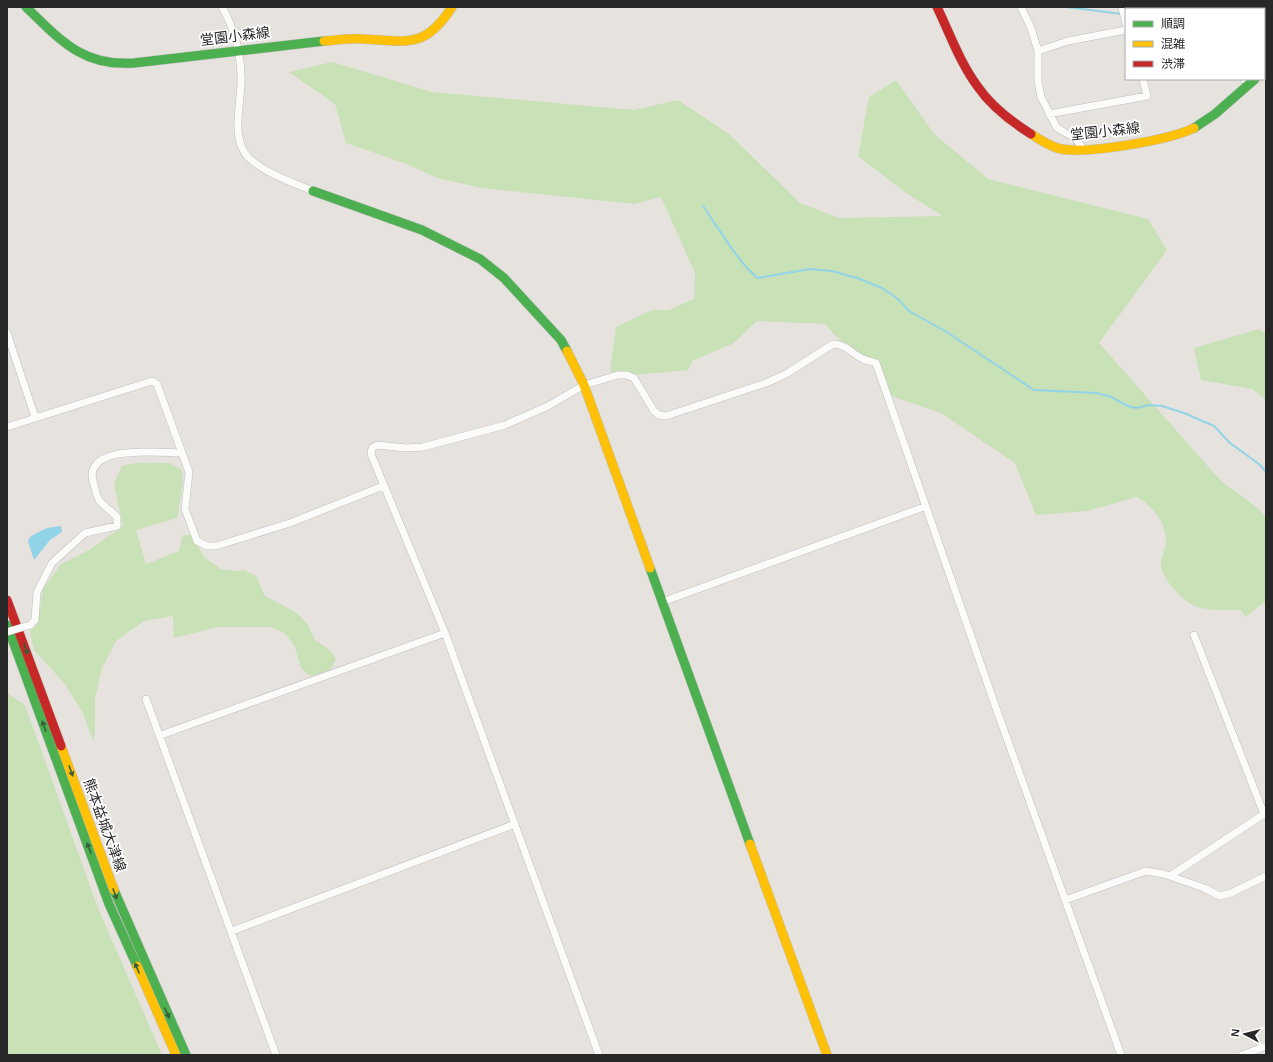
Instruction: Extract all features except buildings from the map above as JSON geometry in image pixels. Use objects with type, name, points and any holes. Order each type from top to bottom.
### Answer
[{"type":"main road","name":"堂園小森線","points":[[26,7],[52,32],[78,52],[99,61],[132,63],[289,43],[358,38],[389,42],[412,41],[426,36],[446,17],[452,7]]},
{"type":"main road","name":"堂園小森線","points":[[937,7],[964,64],[978,88],[989,102],[1026,131],[1061,150],[1084,150],[1149,141],[1188,131],[1208,119],[1255,80]]},
{"type":"main road","points":[[313,191],[422,230],[480,259],[504,278],[561,340],[573,360],[584,384],[827,1055]]},
{"type":"main road","name":"熊本益城大津線","points":[[7,600],[116,895],[186,1055]]},
{"type":"main road","name":"熊本益城大津線","points":[[7,625],[109,904],[176,1055]]},
{"type":"street","points":[[222,7],[231,23],[238,50],[242,75],[238,123],[240,142],[247,156],[266,171],[313,191]]},
{"type":"street","points":[[1021,7],[1031,28],[1038,50],[1038,81],[1041,97],[1057,128],[1075,138],[1084,150]]},
{"type":"street","points":[[1122,7],[1125,20]]},
{"type":"street","points":[[1038,50],[1068,41],[1125,30]]},
{"type":"street","points":[[1049,114],[1147,96],[1144,80]]},
{"type":"street","points":[[7,333],[35,417]]},
{"type":"street","points":[[599,1055],[445,633],[383,486],[371,454],[372,448],[377,445],[406,448],[423,447],[505,425],[548,406],[584,384],[618,375],[627,375],[634,378],[654,411],[659,415],[666,416],[766,383],[786,374],[833,344],[840,344],[864,360],[870,360],[876,363],[924,507],[1064,900],[1121,1055]]},
{"type":"street","points":[[7,427],[152,381],[157,384],[189,472],[185,509],[197,541],[207,546],[216,546],[290,523],[383,486]]},
{"type":"street","points":[[7,632],[30,625],[35,620],[37,592],[52,563],[85,533],[117,526],[117,516],[99,499],[91,478],[93,468],[102,458],[126,453],[182,453]]},
{"type":"street","points":[[662,602],[924,507]]},
{"type":"street","points":[[160,735],[445,633]]},
{"type":"street","points":[[1170,876],[1264,814],[1194,636]]},
{"type":"street","points":[[146,699],[232,931],[276,1055]]},
{"type":"street","points":[[232,931],[515,824]]},
{"type":"street","points":[[1064,900],[1146,871],[1170,876],[1204,888],[1220,896],[1231,893],[1266,876]]},
{"type":"street","points":[[1242,1055],[1266,1046]]},
{"type":"green space","points":[[332,62],[432,92],[634,110],[678,100],[729,134],[800,203],[839,218],[943,216],[906,193],[858,156],[869,97],[896,80],[934,134],[988,179],[1148,219],[1167,250],[1099,343],[1221,481],[1259,509],[1266,517],[1266,601],[1245,617],[1241,610],[1206,609],[1195,606],[1184,599],[1168,581],[1162,568],[1161,562],[1166,541],[1164,528],[1161,521],[1148,505],[1137,497],[1087,511],[1036,515],[1015,463],[941,413],[888,395],[879,362],[855,352],[836,337],[825,324],[757,321],[734,343],[692,361],[688,370],[634,375],[621,372],[610,372],[616,327],[652,310],[669,310],[694,299],[695,273],[661,197],[635,204],[482,188],[437,178],[407,164],[346,143],[335,104],[289,72]]},
{"type":"green space","points":[[1259,329],[1266,334],[1266,400],[1252,389],[1201,380],[1194,348]]},
{"type":"green space","points":[[136,463],[170,463],[182,470],[183,482],[177,518],[136,530],[146,564],[179,551],[183,535],[192,535],[204,557],[221,569],[236,571],[244,570],[256,576],[265,596],[297,613],[308,625],[315,640],[330,650],[336,659],[329,672],[310,676],[301,668],[295,647],[285,633],[270,627],[218,627],[174,638],[173,616],[144,621],[116,641],[102,668],[95,699],[95,733],[93,741],[83,713],[65,684],[34,650],[30,631],[38,623],[43,589],[61,564],[89,550],[123,526],[114,484],[122,466]]},
{"type":"green space","points":[[7,693],[25,705],[98,908],[162,1055],[7,1055]]},
{"type":"water","points":[[61,526],[62,532],[50,540],[34,560],[28,541],[31,536],[47,528]]},
{"type":"waterway","points":[[1066,7],[1122,14]]},
{"type":"waterway","points":[[1198,8],[1208,7]]},
{"type":"waterway","points":[[1234,7],[1242,8]]},
{"type":"waterway","points":[[703,206],[736,255],[758,278],[810,269],[832,271],[860,279],[882,288],[898,299],[909,311],[945,331],[1034,390],[1096,393],[1109,396],[1128,406],[1136,408],[1149,405],[1162,406],[1184,413],[1214,426],[1230,443],[1259,464],[1266,472]]},
{"type":"traffic: fast","points":[[26,7],[50,30],[74,49],[86,56],[100,61],[116,63],[134,63],[324,41]]},
{"type":"traffic: fast","points":[[1194,128],[1215,114],[1254,80]]},
{"type":"traffic: fast","points":[[313,191],[422,230],[480,259],[504,278],[561,340],[567,351]]},
{"type":"traffic: fast","points":[[650,568],[750,844]]},
{"type":"traffic: fast","points":[[7,625],[109,904],[137,966]]},
{"type":"traffic: fast","points":[[114,890],[186,1055]]},
{"type":"traffic: slow","points":[[324,41],[354,39],[393,41],[414,40],[433,30],[442,21],[452,7]]},
{"type":"traffic: slow","points":[[1031,134],[1057,148],[1090,150],[1129,145],[1167,137],[1194,128]]},
{"type":"traffic: slow","points":[[567,351],[584,385],[650,568]]},
{"type":"traffic: slow","points":[[61,746],[114,890]]},
{"type":"traffic: slow","points":[[750,844],[827,1055]]},
{"type":"traffic: slow","points":[[137,966],[176,1055]]},
{"type":"traffic: jam","points":[[937,7],[961,58],[983,94],[1002,113],[1031,134]]},
{"type":"traffic: jam","points":[[7,600],[61,746]]}]
